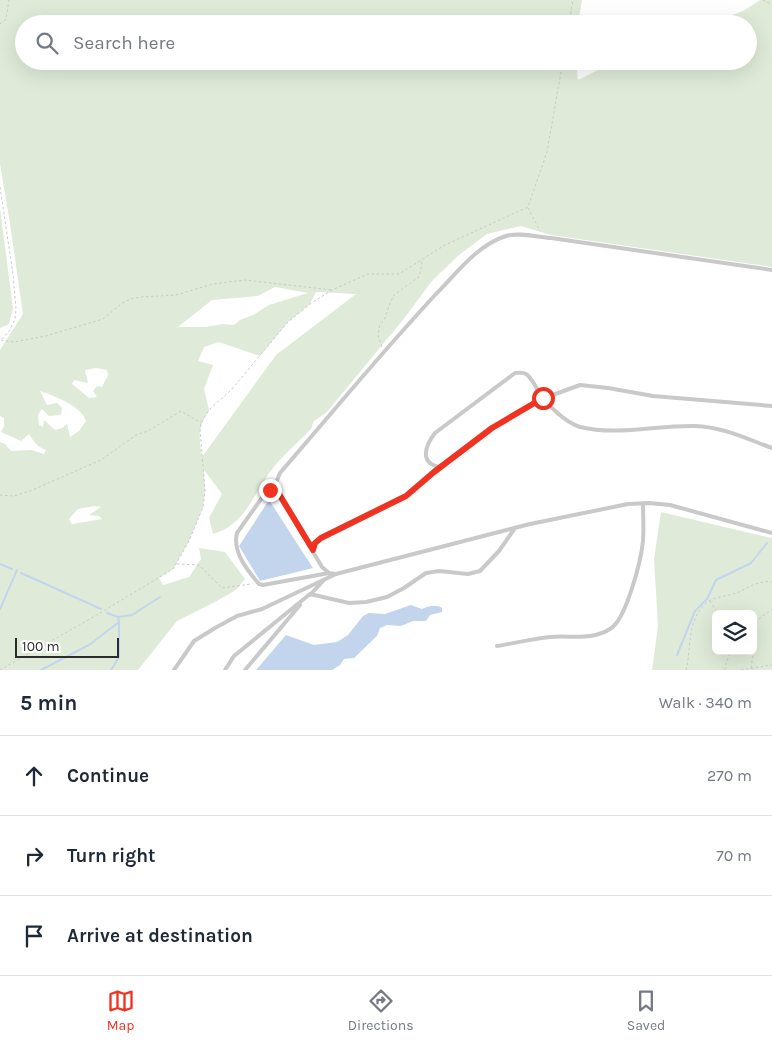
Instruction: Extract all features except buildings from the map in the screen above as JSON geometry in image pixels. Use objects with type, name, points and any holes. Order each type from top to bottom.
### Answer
[{"type":"lane","points":[[329,573],[322,567],[276,489],[280,473],[383,353],[458,271],[487,245],[506,236],[516,234],[772,270]]},
{"type":"lane","points":[[440,467],[432,466],[428,461],[426,455],[429,440],[435,433],[515,373],[520,372],[526,374],[543,398],[566,420],[578,426],[620,430],[696,426],[720,429],[772,448]]},
{"type":"lane","points":[[313,550],[315,543],[321,538],[406,496],[440,467],[492,428],[543,398],[580,385],[653,396],[772,406]]},
{"type":"lane","points":[[276,489],[266,492],[237,533],[235,540],[240,557],[258,583],[263,585],[329,573],[336,574]]},
{"type":"lane","points":[[497,646],[552,637],[580,638],[611,629],[618,621],[634,585],[643,542],[643,503]]},
{"type":"lane","points":[[174,670],[194,641],[215,628],[237,616],[262,609],[326,578],[515,528],[628,504],[643,503],[670,505],[772,533]]},
{"type":"lane","points":[[310,594],[349,603],[366,602],[387,597],[426,573],[439,571],[468,574],[480,571],[499,551],[515,528]]},
{"type":"lane","points":[[245,670],[326,578]]},
{"type":"lane","points":[[225,670],[234,656],[310,594]]},
{"type":"path","points":[[0,24],[6,19],[9,0]]},
{"type":"path","points":[[570,15],[573,0]]},
{"type":"path","points":[[763,0],[772,5]]},
{"type":"path","points":[[0,670],[90,620],[173,569],[189,541],[203,508],[205,491],[201,423],[209,410],[232,389],[286,323],[332,290],[368,274],[399,274],[459,238],[528,207],[547,152],[561,70]]},
{"type":"path","points":[[0,187],[16,309],[15,319],[10,330],[0,340]]},
{"type":"path","points":[[528,207],[537,222],[542,238]]},
{"type":"path","points":[[383,353],[378,335],[380,325],[385,318],[394,295],[419,277],[422,264],[420,261]]},
{"type":"path","points":[[0,340],[14,342],[46,336],[103,319],[130,299],[176,295],[213,284],[245,280],[332,290]]},
{"type":"path","points":[[0,496],[14,496],[30,491],[100,460],[136,435],[148,431],[181,411],[201,423]]},
{"type":"path","points":[[176,564],[199,565],[222,588],[258,583]]},
{"type":"path","points":[[686,670],[690,655],[692,626],[700,610],[710,600],[738,593],[750,585],[772,582]]},
{"type":"path","points":[[710,600],[716,610]]},
{"type":"path","points":[[757,620],[772,609]]},
{"type":"path","points":[[725,670],[724,666],[729,655]]},
{"type":"path","points":[[751,668],[753,655]]},
{"type":"path","points":[[741,670],[772,665]]},
{"type":"green space","points":[[0,0],[582,0],[580,15],[15,15],[15,70],[577,70],[578,80],[598,70],[757,70],[757,15],[732,15],[743,11],[760,0],[772,0],[772,267],[551,235],[521,226],[487,234],[459,255],[432,281],[403,320],[326,413],[314,421],[311,429],[273,468],[248,507],[234,523],[224,530],[213,534],[209,518],[222,494],[204,470],[205,491],[203,507],[189,541],[173,569],[159,578],[163,585],[189,577],[201,559],[199,548],[225,552],[245,579],[236,590],[177,621],[138,670],[0,670],[0,442],[5,444],[11,451],[31,450],[44,454],[46,450],[36,444],[29,434],[21,441],[1,432],[4,426],[4,418],[0,416],[0,350],[23,314],[0,164]],"holes":[[[275,287],[308,293],[269,305],[234,325],[178,327],[212,300],[258,296]],[[316,292],[356,294],[276,355],[202,457],[200,433],[202,422],[209,410],[204,389],[213,365],[198,361],[204,347],[219,342],[260,356],[287,323],[310,304]],[[96,368],[107,370],[108,375],[102,387],[97,386],[93,391],[97,397],[89,398],[72,384],[74,380],[88,383],[85,370]],[[40,391],[67,402],[79,411],[86,421],[79,431],[70,437],[67,424],[55,430],[44,420],[43,427],[39,425],[38,415],[42,409],[49,416],[61,415],[62,408],[57,403],[47,405]],[[94,506],[101,507],[89,515],[99,516],[102,519],[72,524],[69,519],[78,509]]]},
{"type":"green space","points":[[0,208],[13,309],[9,324],[0,328]]},
{"type":"green space","points":[[661,512],[772,538],[772,670],[652,670],[658,626],[654,559]]},
{"type":"water","points":[[269,500],[313,568],[260,581],[239,546]]},
{"type":"water","points":[[411,605],[422,609],[429,606],[437,606],[442,608],[442,612],[430,615],[426,621],[413,621],[401,626],[387,625],[380,628],[377,636],[354,658],[344,659],[340,665],[332,670],[256,670],[286,635],[314,645],[337,642],[348,635],[363,616],[369,613],[385,614]]},
{"type":"waterway","points":[[677,655],[695,611],[707,599],[716,580],[751,563],[767,543]]},
{"type":"waterway","points":[[0,564],[12,569]]},
{"type":"waterway","points":[[0,609],[17,570]]},
{"type":"waterway","points":[[21,573],[101,609]]},
{"type":"waterway","points":[[41,670],[89,645],[119,622],[118,617],[132,615],[160,597]]},
{"type":"waterway","points":[[107,613],[118,617]]},
{"type":"waterway","points":[[111,670],[119,657],[119,622]]},
{"type":"route","points":[[270,490],[276,489],[313,550],[315,543],[321,538],[406,496],[492,428],[543,398]]}]
